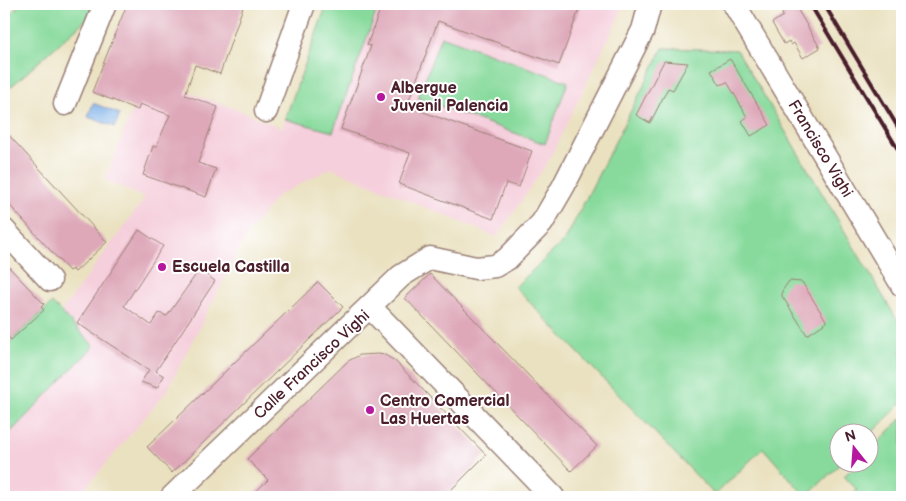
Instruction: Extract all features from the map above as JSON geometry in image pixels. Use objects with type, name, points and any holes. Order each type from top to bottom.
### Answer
[{"type":"street","points":[[65,104],[105,4]]},
{"type":"street","points":[[266,111],[304,4]]},
{"type":"street","points":[[370,306],[401,276],[430,258],[476,268],[495,266],[507,259],[542,223],[563,187],[643,30],[650,4]]},
{"type":"street","points":[[643,30],[667,4]]},
{"type":"street","name":"Francisco Vighi","points":[[734,7],[902,285]]},
{"type":"street","points":[[4,230],[50,280]]},
{"type":"street","name":"Calle Francisco Vighi","points":[[172,497],[370,306],[554,497]]},
{"type":"shaded area","name":"Escuela Castilla","points":[[327,4],[621,4],[620,14],[549,160],[497,237],[331,168],[277,196],[247,234],[167,391],[84,490],[83,497],[4,497],[4,439],[93,346],[61,312],[145,198],[105,180],[145,77],[244,112],[282,128]]},
{"type":"green space","points":[[21,4],[95,4],[90,16],[5,92],[4,19]]},
{"type":"green space","points":[[327,4],[379,4],[333,132],[285,119]]},
{"type":"green space","points":[[441,36],[568,82],[545,144],[418,98]]},
{"type":"green space","points":[[663,48],[737,50],[902,328],[902,403],[878,427],[878,424],[828,424],[828,474],[830,474],[806,497],[763,448],[715,495],[515,287],[565,240]]},
{"type":"green space","points":[[52,303],[94,346],[4,439],[4,347]]},
{"type":"green space","points":[[902,418],[902,497],[849,497],[857,490],[844,476],[846,474],[878,474],[878,443]]},
{"type":"water","points":[[93,103],[120,114],[115,127],[88,117]]},
{"type":"building","points":[[127,4],[244,4],[220,74],[195,65],[185,95],[218,107],[198,163],[216,169],[206,197],[143,175],[153,146],[156,147],[170,115],[140,104],[138,110],[92,92]]},
{"type":"building","points":[[382,4],[581,4],[559,65],[438,21],[407,106],[532,151],[519,187],[506,183],[493,219],[399,184],[410,153],[341,129],[371,46],[367,45]]},
{"type":"building","points":[[795,5],[820,48],[803,58],[794,43],[791,45],[789,41],[784,44],[772,23],[783,16],[782,13]]},
{"type":"building","points":[[730,59],[770,125],[751,136],[742,121],[747,117],[727,82],[720,85],[711,70]]},
{"type":"building","points":[[664,61],[688,63],[673,90],[668,88],[650,123],[636,115]]},
{"type":"building","points":[[4,130],[107,242],[75,272],[72,269],[69,271],[4,199]]},
{"type":"building","points":[[139,230],[163,246],[124,306],[151,325],[159,313],[167,316],[199,270],[215,281],[156,371],[164,376],[157,388],[141,382],[149,370],[77,323]]},
{"type":"building","points":[[4,262],[44,304],[41,307],[44,310],[11,340],[4,332]]},
{"type":"building","points":[[430,274],[597,446],[571,471],[405,298]]},
{"type":"building","points":[[789,281],[802,282],[827,322],[807,335],[782,296],[782,291]]},
{"type":"building","points":[[318,282],[343,307],[172,473],[147,447]]},
{"type":"building","name":"Centro Comercial Las Huertas","points":[[360,355],[385,355],[395,361],[486,455],[444,497],[250,497],[268,480],[247,459],[348,361]]},
{"type":"railway","points":[[810,4],[902,156]]},
{"type":"railway","points":[[824,4],[902,134]]},
{"type":"place","name":"Albergue Juvenil Palencia","points":[[381,97]]},
{"type":"place","name":"Escuela Castilla","points":[[162,267]]},
{"type":"place","name":"Centro Comercial Las Huertas","points":[[370,410]]}]
